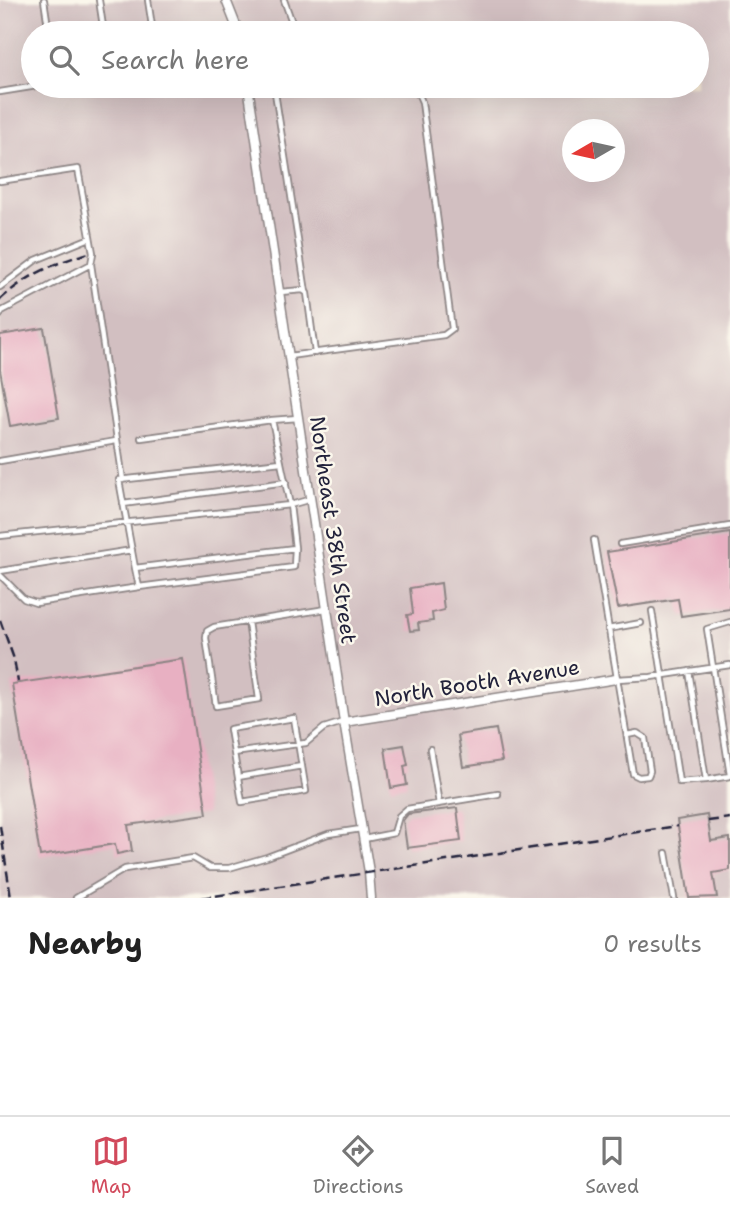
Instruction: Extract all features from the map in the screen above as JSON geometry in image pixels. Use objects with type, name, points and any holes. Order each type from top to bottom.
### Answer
[{"type":"street","points":[[226,0],[234,21]]},
{"type":"street","name":"Northeast 38th Street","points":[[250,98],[371,898]]},
{"type":"street","name":"North Booth Avenue","points":[[344,722],[616,679]]},
{"type":"lane","points":[[44,0],[48,21]]},
{"type":"lane","points":[[101,0],[103,21]]},
{"type":"lane","points":[[148,0],[151,21]]},
{"type":"lane","points":[[284,0],[292,21]]},
{"type":"lane","points":[[0,92],[21,89]]},
{"type":"lane","points":[[276,98],[315,353]]},
{"type":"lane","points":[[289,356],[444,335],[452,329],[420,98]]},
{"type":"lane","points":[[0,181],[78,169],[93,253],[91,264],[117,441],[122,480],[119,481],[139,587]]},
{"type":"lane","points":[[0,287],[36,260],[90,238]]},
{"type":"lane","points":[[0,314],[91,264]]},
{"type":"lane","points":[[280,292],[306,292]]},
{"type":"lane","points":[[141,438],[299,418]]},
{"type":"lane","points":[[0,573],[24,599],[36,603],[294,567],[295,548],[290,505],[272,420]]},
{"type":"lane","points":[[0,461],[117,441]]},
{"type":"lane","points":[[122,480],[281,462]]},
{"type":"lane","points":[[124,504],[286,482]]},
{"type":"lane","points":[[0,537],[290,505],[311,499]]},
{"type":"lane","points":[[620,544],[730,526]]},
{"type":"lane","points":[[594,540],[633,774],[639,777],[648,776],[650,771],[645,738],[637,733],[627,735]]},
{"type":"lane","points":[[135,568],[295,548]]},
{"type":"lane","points":[[0,573],[132,550]]},
{"type":"lane","points":[[248,622],[259,699],[216,706],[205,638],[207,631],[214,627],[327,609]]},
{"type":"lane","points":[[652,611],[679,782],[730,776],[707,629],[730,622]]},
{"type":"lane","points":[[608,629],[640,623]]},
{"type":"lane","points":[[616,679],[730,665]]},
{"type":"lane","points":[[689,671],[706,780]]},
{"type":"lane","points":[[294,718],[298,744],[306,791],[242,802],[230,729],[294,718]]},
{"type":"lane","points":[[234,753],[306,743],[324,728],[344,722]]},
{"type":"lane","points":[[430,749],[439,804]]},
{"type":"lane","points":[[238,777],[302,766]]},
{"type":"lane","points":[[363,839],[394,833],[399,816],[407,809],[498,794]]},
{"type":"lane","points":[[76,898],[125,869],[193,858],[209,868],[229,868],[267,858],[328,834],[362,829]]},
{"type":"lane","points":[[666,853],[674,898]]},
{"type":"shaded area","points":[[0,0],[730,0],[730,898],[0,898]]},
{"type":"building","points":[[44,328],[59,418],[10,426],[0,370],[0,335]]},
{"type":"building","points":[[730,533],[730,609],[681,616],[678,599],[618,608],[607,552]]},
{"type":"building","points":[[441,583],[444,610],[432,613],[433,621],[418,623],[419,630],[410,631],[407,615],[413,614],[410,588]]},
{"type":"building","points":[[183,659],[207,814],[128,825],[132,851],[117,854],[115,844],[40,856],[12,684]]},
{"type":"building","points":[[496,729],[502,761],[463,767],[458,735]]},
{"type":"building","points":[[404,745],[408,765],[404,766],[407,785],[391,788],[385,748]]},
{"type":"building","points":[[457,808],[461,841],[407,848],[403,820],[408,814]]},
{"type":"building","points":[[707,815],[711,841],[730,838],[730,870],[713,873],[717,897],[689,898],[677,820]]},
{"type":"railway","points":[[0,300],[42,271],[89,253]]},
{"type":"railway","points":[[0,620],[14,659],[18,682]]},
{"type":"railway","points":[[708,821],[730,818]]},
{"type":"railway","points":[[0,826],[11,898]]},
{"type":"railway","points":[[201,898],[678,826]]}]
